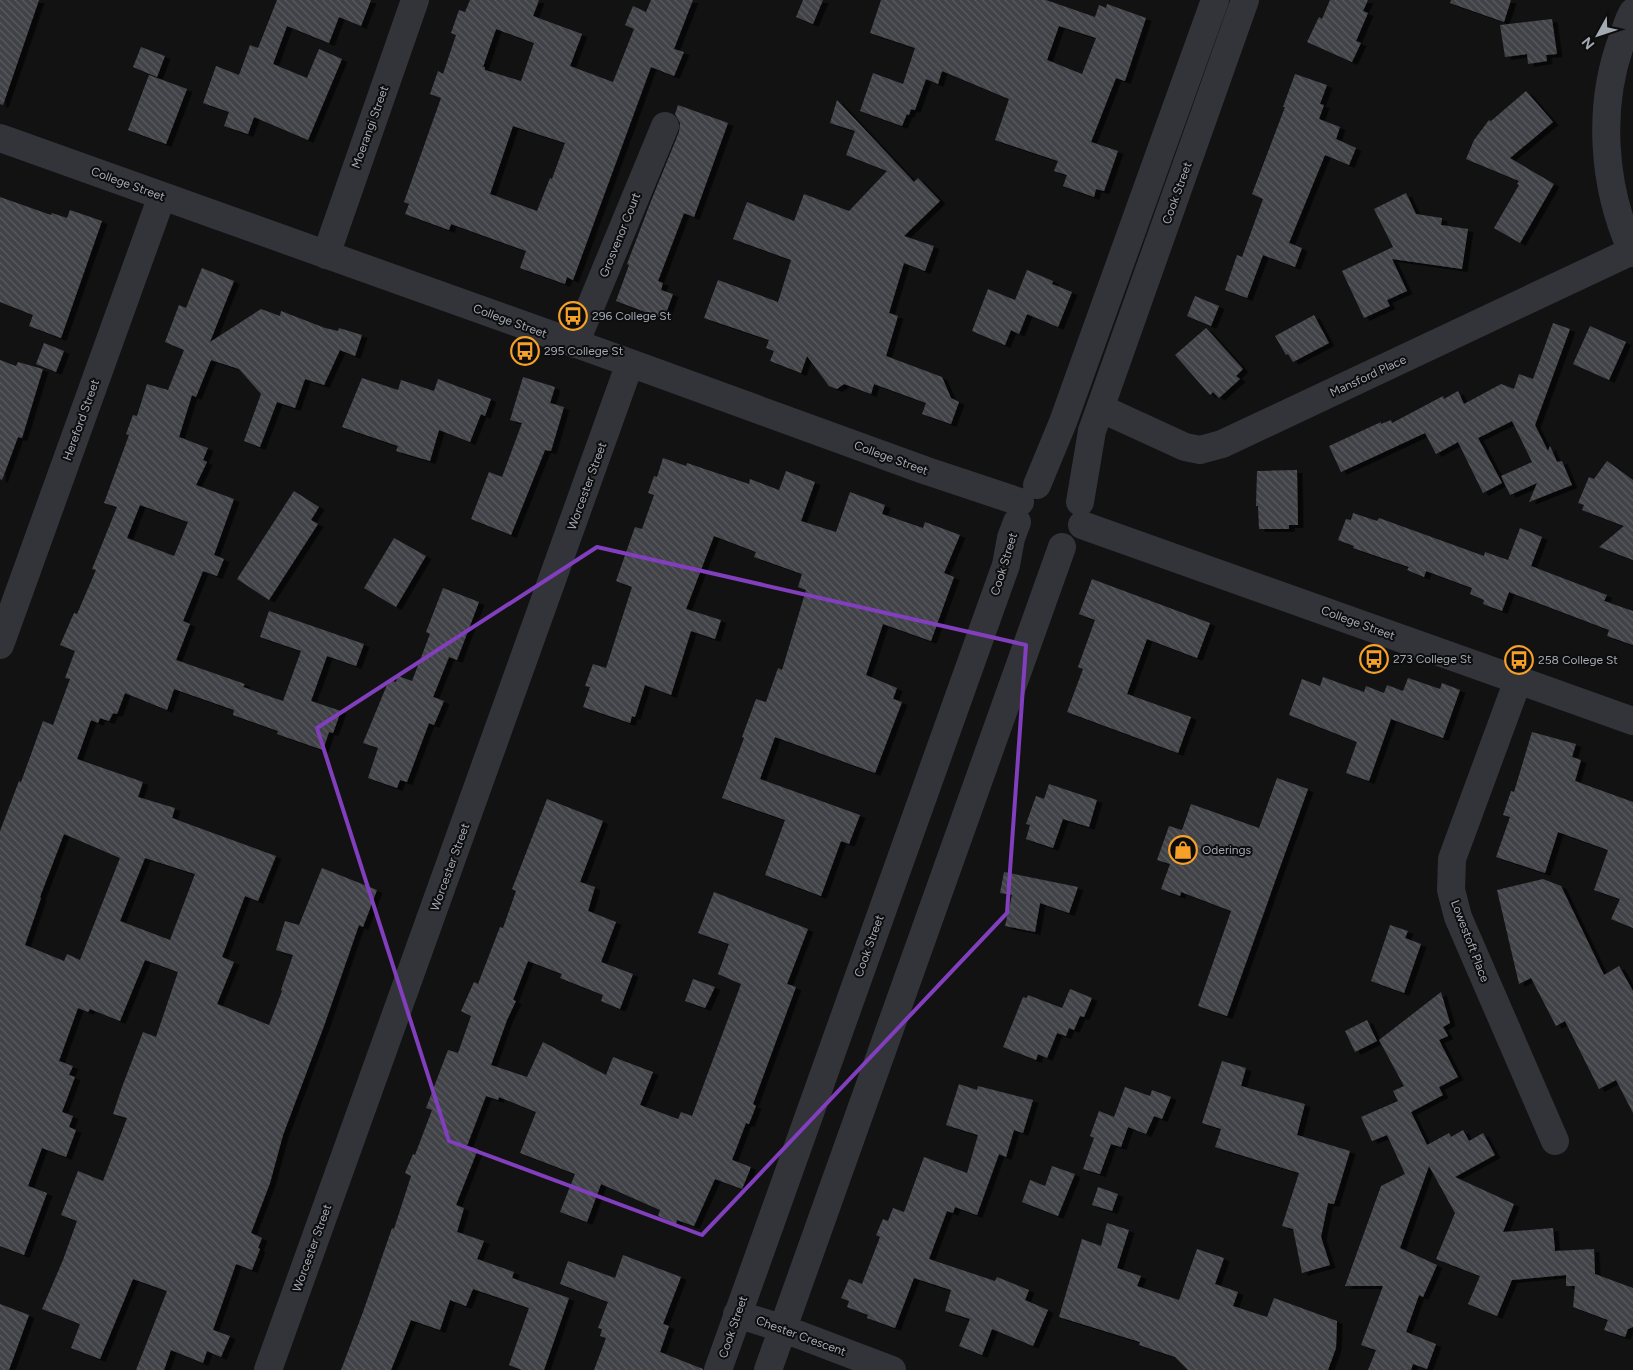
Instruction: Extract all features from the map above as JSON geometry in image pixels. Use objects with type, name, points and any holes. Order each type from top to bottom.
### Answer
[{"type":"street","name":"Moerangi Street","points":[[326,255],[415,0]]},
{"type":"street","name":"Cook Street","points":[[718,1370],[1006,565],[1011,538],[1084,365],[1215,0]]},
{"type":"street","name":"Cook Street","points":[[1081,513],[1092,431],[1245,0]]},
{"type":"street","points":[[1633,12],[1615,56],[1606,115],[1606,150],[1612,186],[1621,220],[1633,252]]},
{"type":"street","name":"Grosvenor Court","points":[[575,344],[665,126]]},
{"type":"street","name":"College Street","points":[[0,138],[924,470],[1025,503]]},
{"type":"street","name":"Hereford Street","points":[[0,645],[162,196]]},
{"type":"street","name":"Mansford Place","points":[[1100,408],[1185,447],[1200,450],[1222,444],[1633,252]]},
{"type":"street","name":"Worcester Street","points":[[268,1370],[630,363]]},
{"type":"street","points":[[1084,365],[1112,376]]},
{"type":"street","points":[[1047,482],[1062,485],[1074,493],[1081,513],[1075,538],[1062,547],[1053,549],[1034,545],[1027,539],[1025,503],[1047,482]]},
{"type":"street","name":"College Street","points":[[1081,513],[1518,680],[1633,721]]},
{"type":"street","points":[[768,1370],[1062,547]]},
{"type":"street","name":"Lowestoft Place","points":[[1518,680],[1452,859],[1451,890],[1458,917],[1555,1141]]},
{"type":"street","name":"Chester Crescent","points":[[737,1314],[784,1329],[892,1370]]},
{"type":"highlighted area","points":[[597,547],[1026,645],[1007,913],[702,1235],[449,1141],[317,728]]},
{"type":"building","points":[[0,0],[39,0],[3,105],[0,104]]},
{"type":"building","points":[[277,0],[371,0],[361,26],[339,17],[329,43],[287,26],[273,64],[307,78],[319,49],[342,59],[308,140],[254,117],[248,134],[224,126],[229,112],[203,103],[216,66],[239,75],[250,45],[258,48]]},
{"type":"building","points":[[470,0],[539,0],[533,16],[582,34],[570,66],[613,82],[634,29],[625,25],[633,6],[646,12],[651,0],[693,0],[674,49],[684,52],[674,76],[651,67],[573,280],[567,277],[565,284],[520,268],[526,251],[451,224],[449,230],[405,214],[409,204],[404,202],[441,98],[430,94],[438,71],[443,74],[456,35],[451,33],[459,10],[465,12]],"holes":[[[496,29],[534,43],[521,81],[485,70],[485,67],[483,67]],[[513,126],[565,143],[552,179],[550,178],[537,211],[490,194]]]},
{"type":"building","points":[[803,0],[823,0],[813,24],[796,17]]},
{"type":"building","points":[[881,0],[1046,0],[1095,17],[1099,5],[1106,8],[1107,4],[1146,18],[1125,81],[1116,78],[1091,142],[1118,151],[1104,191],[1096,189],[1094,197],[1063,186],[1067,175],[1054,171],[1058,161],[995,140],[1009,99],[942,71],[938,84],[926,79],[915,110],[911,109],[902,126],[860,111],[873,73],[903,84],[915,48],[870,33]],"holes":[[[1059,26],[1096,38],[1082,74],[1047,60]]]},
{"type":"building","points":[[1330,0],[1368,0],[1363,11],[1368,13],[1356,41],[1361,43],[1352,62],[1307,42],[1319,17],[1322,19]]},
{"type":"building","points":[[1451,0],[1511,0],[1504,22],[1450,3]]},
{"type":"building","points":[[1552,19],[1557,54],[1546,55],[1547,61],[1528,64],[1527,54],[1505,57],[1500,25]]},
{"type":"building","points":[[141,47],[165,56],[157,77],[133,67]]},
{"type":"building","points":[[1295,74],[1327,85],[1320,104],[1324,105],[1319,119],[1340,127],[1336,139],[1356,148],[1349,165],[1325,155],[1289,243],[1302,248],[1295,267],[1263,255],[1247,298],[1225,290],[1237,255],[1242,257],[1263,199],[1252,194],[1285,107],[1283,107]]},
{"type":"building","points":[[149,75],[187,89],[166,144],[128,130]]},
{"type":"building","points":[[1526,91],[1553,122],[1510,158],[1554,184],[1520,243],[1494,228],[1519,185],[1517,184],[1519,181],[1466,159],[1474,140],[1489,120],[1491,121]]},
{"type":"building","points":[[837,100],[914,182],[918,178],[940,201],[904,236],[934,246],[925,271],[904,263],[889,313],[898,316],[886,356],[942,377],[951,398],[959,402],[951,424],[922,414],[926,403],[874,384],[871,394],[844,384],[837,389],[829,386],[807,356],[801,373],[770,361],[774,351],[766,348],[769,340],[704,318],[718,280],[778,302],[791,260],[733,239],[747,202],[794,221],[804,194],[849,211],[887,171],[846,155],[855,131],[830,123]]},
{"type":"building","points":[[678,105],[728,123],[694,217],[684,213],[658,281],[663,283],[661,290],[673,294],[664,319],[616,301],[629,265],[627,264],[679,132],[680,123],[675,114]]},
{"type":"building","points":[[1406,193],[1416,214],[1442,218],[1441,225],[1468,229],[1462,269],[1392,259],[1407,291],[1387,300],[1390,306],[1364,318],[1342,271],[1393,247],[1374,209]]},
{"type":"building","points":[[0,197],[51,215],[52,213],[67,218],[70,210],[102,221],[61,338],[29,326],[33,315],[0,302]]},
{"type":"building","points":[[202,268],[234,281],[210,342],[261,309],[280,316],[281,311],[325,328],[338,331],[339,328],[362,335],[355,356],[340,350],[324,385],[305,379],[295,408],[277,402],[260,447],[244,441],[261,394],[239,369],[211,360],[196,397],[192,395],[179,437],[208,448],[203,460],[207,462],[196,485],[234,499],[214,555],[224,559],[217,576],[203,571],[183,621],[190,624],[176,660],[245,684],[243,687],[283,701],[301,651],[260,637],[269,611],[364,644],[356,666],[327,656],[311,701],[341,711],[333,733],[329,732],[323,750],[277,734],[278,731],[233,715],[234,710],[174,689],[167,710],[125,693],[117,714],[113,713],[109,721],[100,718],[98,723],[91,720],[77,759],[143,782],[138,797],[175,808],[172,818],[276,856],[258,901],[245,896],[222,957],[234,962],[217,1004],[269,1025],[293,955],[276,950],[285,921],[299,925],[322,868],[377,890],[363,927],[359,925],[283,1135],[270,1183],[251,1233],[262,1238],[258,1248],[260,1249],[252,1270],[236,1264],[213,1330],[230,1336],[221,1357],[207,1351],[203,1363],[171,1350],[164,1370],[136,1370],[167,1291],[133,1279],[100,1359],[71,1348],[80,1324],[42,1309],[77,1221],[61,1215],[78,1171],[103,1181],[127,1118],[113,1114],[122,1087],[143,1032],[156,1037],[178,972],[145,960],[120,1021],[90,1009],[88,1012],[78,1008],[59,1061],[73,1066],[69,1075],[75,1077],[62,1112],[73,1116],[69,1127],[76,1130],[66,1157],[42,1148],[28,1186],[47,1193],[24,1255],[0,1246],[0,831],[19,781],[21,782],[43,721],[53,725],[70,679],[65,678],[75,651],[60,645],[74,613],[77,614],[96,570],[92,569],[117,507],[104,503],[129,435],[126,434],[133,415],[137,416],[147,384],[168,390],[184,350],[165,342],[179,305],[186,308]],"holes":[[[140,505],[188,522],[174,556],[127,538]],[[64,834],[120,858],[80,960],[67,954],[64,961],[25,945],[40,897]],[[145,858],[195,874],[170,940],[120,921]]]},
{"type":"building","points":[[1027,270],[1053,281],[1052,284],[1072,292],[1058,327],[1027,314],[1019,334],[1011,330],[1005,345],[972,331],[988,289],[1015,300]]},
{"type":"building","points":[[1195,296],[1219,306],[1211,326],[1187,316]]},
{"type":"building","points":[[1314,315],[1329,343],[1293,362],[1288,354],[1286,355],[1275,336]]},
{"type":"building","points":[[1553,323],[1570,329],[1535,425],[1548,451],[1550,446],[1557,462],[1562,461],[1572,485],[1529,502],[1537,483],[1510,495],[1501,476],[1532,462],[1512,421],[1478,438],[1502,483],[1483,493],[1458,442],[1436,454],[1425,433],[1341,472],[1329,446],[1381,422],[1381,424],[1391,420],[1392,423],[1443,396],[1444,399],[1458,391],[1464,404],[1501,384],[1514,389],[1519,374],[1533,379]]},
{"type":"building","points":[[1590,326],[1626,342],[1609,380],[1573,364]]},
{"type":"building","points":[[1206,328],[1243,369],[1236,376],[1240,379],[1219,398],[1213,392],[1210,395],[1175,355]]},
{"type":"building","points":[[44,343],[64,351],[56,372],[36,364]]},
{"type":"building","points":[[0,360],[16,366],[18,362],[43,369],[22,438],[18,437],[2,480],[0,479]]},
{"type":"building","points":[[523,377],[555,387],[550,403],[564,407],[551,451],[545,450],[511,535],[471,519],[489,472],[502,477],[522,423],[510,420]]},
{"type":"building","points":[[362,378],[398,390],[401,380],[434,391],[438,379],[491,399],[485,416],[481,414],[470,442],[439,430],[430,461],[396,451],[398,446],[342,427]]},
{"type":"building","points":[[663,458],[686,466],[687,463],[749,484],[750,479],[779,490],[786,471],[815,482],[801,521],[836,532],[850,492],[885,505],[882,514],[923,528],[925,522],[960,535],[944,573],[954,577],[931,641],[883,624],[866,675],[897,688],[893,699],[902,702],[875,773],[775,737],[760,779],[860,815],[849,844],[841,841],[821,896],[765,875],[785,820],[722,798],[756,699],[766,702],[778,668],[782,670],[806,590],[798,587],[802,574],[754,557],[756,552],[714,536],[686,609],[721,620],[715,639],[691,631],[671,695],[645,685],[635,717],[632,716],[630,723],[583,707],[590,687],[585,686],[593,664],[606,668],[632,587],[616,581],[635,527],[642,529],[654,495],[648,493],[654,476],[657,477]]},
{"type":"building","points":[[1607,461],[1633,480],[1633,560],[1599,547],[1624,526],[1582,510],[1584,505],[1578,503],[1589,477],[1594,479]]},
{"type":"building","points":[[1297,470],[1298,525],[1289,525],[1289,529],[1259,529],[1258,506],[1256,506],[1257,471]]},
{"type":"building","points":[[294,491],[319,507],[311,520],[318,524],[269,600],[237,579]]},
{"type":"building","points":[[1353,513],[1377,521],[1379,518],[1484,556],[1485,552],[1508,560],[1520,528],[1542,537],[1531,566],[1607,595],[1604,601],[1633,611],[1633,645],[1607,636],[1609,630],[1509,592],[1502,611],[1483,604],[1484,600],[1470,594],[1472,588],[1426,571],[1424,577],[1407,570],[1409,567],[1353,548],[1354,546],[1338,540],[1346,519],[1351,520]]},
{"type":"building","points":[[394,538],[426,556],[396,607],[364,588]]},
{"type":"building","points":[[1092,579],[1210,623],[1197,658],[1147,639],[1127,694],[1191,717],[1178,753],[1067,712],[1083,669],[1078,667],[1095,620],[1079,614]]},
{"type":"building","points":[[443,588],[479,602],[457,660],[449,657],[433,697],[444,701],[434,725],[429,723],[407,782],[400,780],[397,788],[368,778],[378,748],[363,743],[389,680],[396,682],[398,676],[412,681],[430,634],[426,632]]},
{"type":"building","points":[[1323,677],[1364,692],[1366,686],[1384,693],[1387,685],[1403,691],[1408,678],[1440,689],[1442,683],[1460,690],[1443,738],[1391,719],[1369,781],[1346,773],[1357,742],[1289,715],[1302,679],[1320,686]]},
{"type":"building","points":[[1532,732],[1576,744],[1572,757],[1581,760],[1575,781],[1633,802],[1633,928],[1611,919],[1620,899],[1594,890],[1608,850],[1558,832],[1545,873],[1496,857],[1510,817],[1503,815],[1511,791],[1514,792]]},
{"type":"building","points":[[1277,778],[1308,789],[1227,1016],[1198,1006],[1231,911],[1181,892],[1180,896],[1161,889],[1170,864],[1157,860],[1169,826],[1182,830],[1191,804],[1259,828]]},
{"type":"building","points":[[1049,784],[1097,800],[1089,827],[1063,819],[1053,848],[1026,839],[1030,825],[1026,824],[1036,796],[1044,799]]},
{"type":"building","points":[[547,799],[603,821],[580,882],[595,887],[588,911],[616,922],[601,962],[633,974],[620,1009],[601,1001],[603,995],[560,978],[562,974],[528,961],[513,1000],[516,1001],[491,1065],[527,1077],[543,1042],[606,1075],[613,1057],[653,1072],[640,1105],[678,1119],[681,1112],[692,1116],[741,984],[718,974],[729,944],[698,933],[714,892],[808,929],[787,984],[796,987],[753,1104],[756,1106],[749,1124],[746,1123],[732,1160],[751,1167],[742,1189],[715,1179],[694,1226],[677,1220],[676,1224],[658,1216],[660,1210],[601,1184],[587,1222],[560,1212],[575,1174],[520,1153],[536,1112],[499,1097],[498,1100],[486,1096],[467,1146],[478,1149],[456,1205],[464,1208],[457,1232],[484,1241],[477,1259],[514,1272],[512,1278],[569,1298],[544,1370],[522,1370],[509,1365],[529,1308],[473,1289],[466,1306],[450,1300],[440,1330],[411,1320],[391,1370],[341,1370],[392,1228],[394,1229],[411,1176],[405,1173],[413,1154],[415,1155],[432,1110],[426,1108],[448,1050],[458,1053],[471,1016],[461,1011],[474,982],[478,984],[500,927],[503,928],[516,891],[512,889]]},
{"type":"building","points":[[1004,872],[1078,887],[1069,913],[1040,903],[1035,932],[1005,926],[1012,895],[1000,893]]},
{"type":"building","points":[[1543,879],[1561,886],[1604,975],[1619,966],[1633,991],[1633,1113],[1616,1080],[1599,1089],[1565,1021],[1556,1026],[1531,978],[1519,984],[1497,890]]},
{"type":"building","points":[[1390,925],[1408,931],[1405,938],[1421,944],[1404,993],[1371,981]]},
{"type":"building","points":[[693,979],[715,987],[705,1008],[685,1001]]},
{"type":"building","points":[[1070,989],[1092,998],[1084,1017],[1080,1016],[1074,1030],[1069,1028],[1066,1036],[1057,1033],[1047,1058],[1038,1054],[1036,1060],[1003,1047],[1023,997],[1027,998],[1028,995],[1062,1008]]},
{"type":"building","points":[[1441,992],[1450,1023],[1443,1027],[1448,1036],[1439,1040],[1458,1077],[1439,1087],[1443,1095],[1411,1112],[1427,1145],[1449,1133],[1451,1137],[1463,1130],[1469,1141],[1483,1133],[1495,1155],[1455,1177],[1514,1204],[1503,1232],[1553,1228],[1555,1251],[1594,1249],[1595,1274],[1633,1288],[1633,1327],[1628,1329],[1625,1337],[1604,1330],[1608,1320],[1573,1307],[1575,1286],[1566,1286],[1566,1275],[1512,1280],[1497,1316],[1468,1304],[1480,1276],[1436,1259],[1455,1213],[1429,1166],[1400,1248],[1437,1265],[1423,1297],[1419,1295],[1406,1332],[1436,1344],[1427,1369],[1413,1364],[1411,1370],[1368,1370],[1376,1350],[1361,1345],[1383,1286],[1345,1286],[1381,1186],[1405,1174],[1387,1135],[1372,1141],[1361,1117],[1398,1101],[1393,1091],[1404,1086],[1379,1040]]},
{"type":"building","points":[[1367,1020],[1377,1041],[1355,1052],[1345,1031]]},
{"type":"building","points":[[1222,1061],[1246,1068],[1241,1086],[1305,1104],[1297,1135],[1350,1151],[1334,1204],[1328,1203],[1321,1237],[1330,1265],[1302,1273],[1293,1229],[1282,1226],[1299,1173],[1215,1147],[1221,1129],[1202,1123]]},
{"type":"building","points":[[959,1084],[977,1090],[978,1086],[1033,1100],[1023,1133],[1014,1130],[1006,1157],[999,1154],[977,1215],[955,1207],[953,1213],[947,1211],[929,1259],[995,1281],[997,1277],[1029,1290],[1025,1300],[1048,1310],[1033,1346],[992,1329],[982,1355],[959,1346],[970,1319],[945,1311],[951,1290],[914,1278],[895,1328],[867,1318],[868,1315],[847,1307],[849,1301],[841,1298],[849,1279],[862,1284],[880,1237],[876,1235],[883,1219],[888,1221],[893,1208],[904,1212],[924,1157],[967,1173],[978,1135],[946,1125]]},
{"type":"building","points":[[1125,1087],[1150,1096],[1152,1090],[1171,1097],[1162,1119],[1154,1116],[1146,1134],[1128,1127],[1121,1147],[1111,1144],[1100,1174],[1083,1169],[1094,1138],[1090,1136],[1099,1111],[1114,1117]]},
{"type":"building","points":[[1052,1166],[1075,1174],[1058,1216],[1022,1202],[1030,1180],[1045,1186]]},
{"type":"building","points":[[1098,1187],[1118,1194],[1112,1211],[1092,1205]]},
{"type":"building","points":[[1107,1223],[1129,1230],[1117,1268],[1141,1276],[1137,1286],[1179,1300],[1197,1249],[1224,1258],[1215,1284],[1238,1292],[1233,1306],[1267,1317],[1274,1298],[1337,1321],[1336,1348],[1328,1370],[1188,1370],[1175,1357],[1139,1345],[1140,1342],[1059,1317],[1082,1239],[1101,1246]]},
{"type":"building","points":[[623,1255],[681,1277],[663,1324],[669,1326],[660,1352],[703,1370],[594,1370],[606,1338],[600,1336],[602,1329],[598,1328],[608,1302],[560,1284],[568,1261],[615,1278]]},
{"type":"building","points":[[0,1304],[29,1315],[9,1370],[0,1370]]},
{"type":"place","name":"296 College St","points":[[573,316]]},
{"type":"place","name":"295 College St","points":[[525,351]]},
{"type":"place","name":"273 College St","points":[[1374,659]]},
{"type":"place","name":"258 College St","points":[[1519,660]]},
{"type":"place","name":"Oderings","points":[[1183,850]]}]
